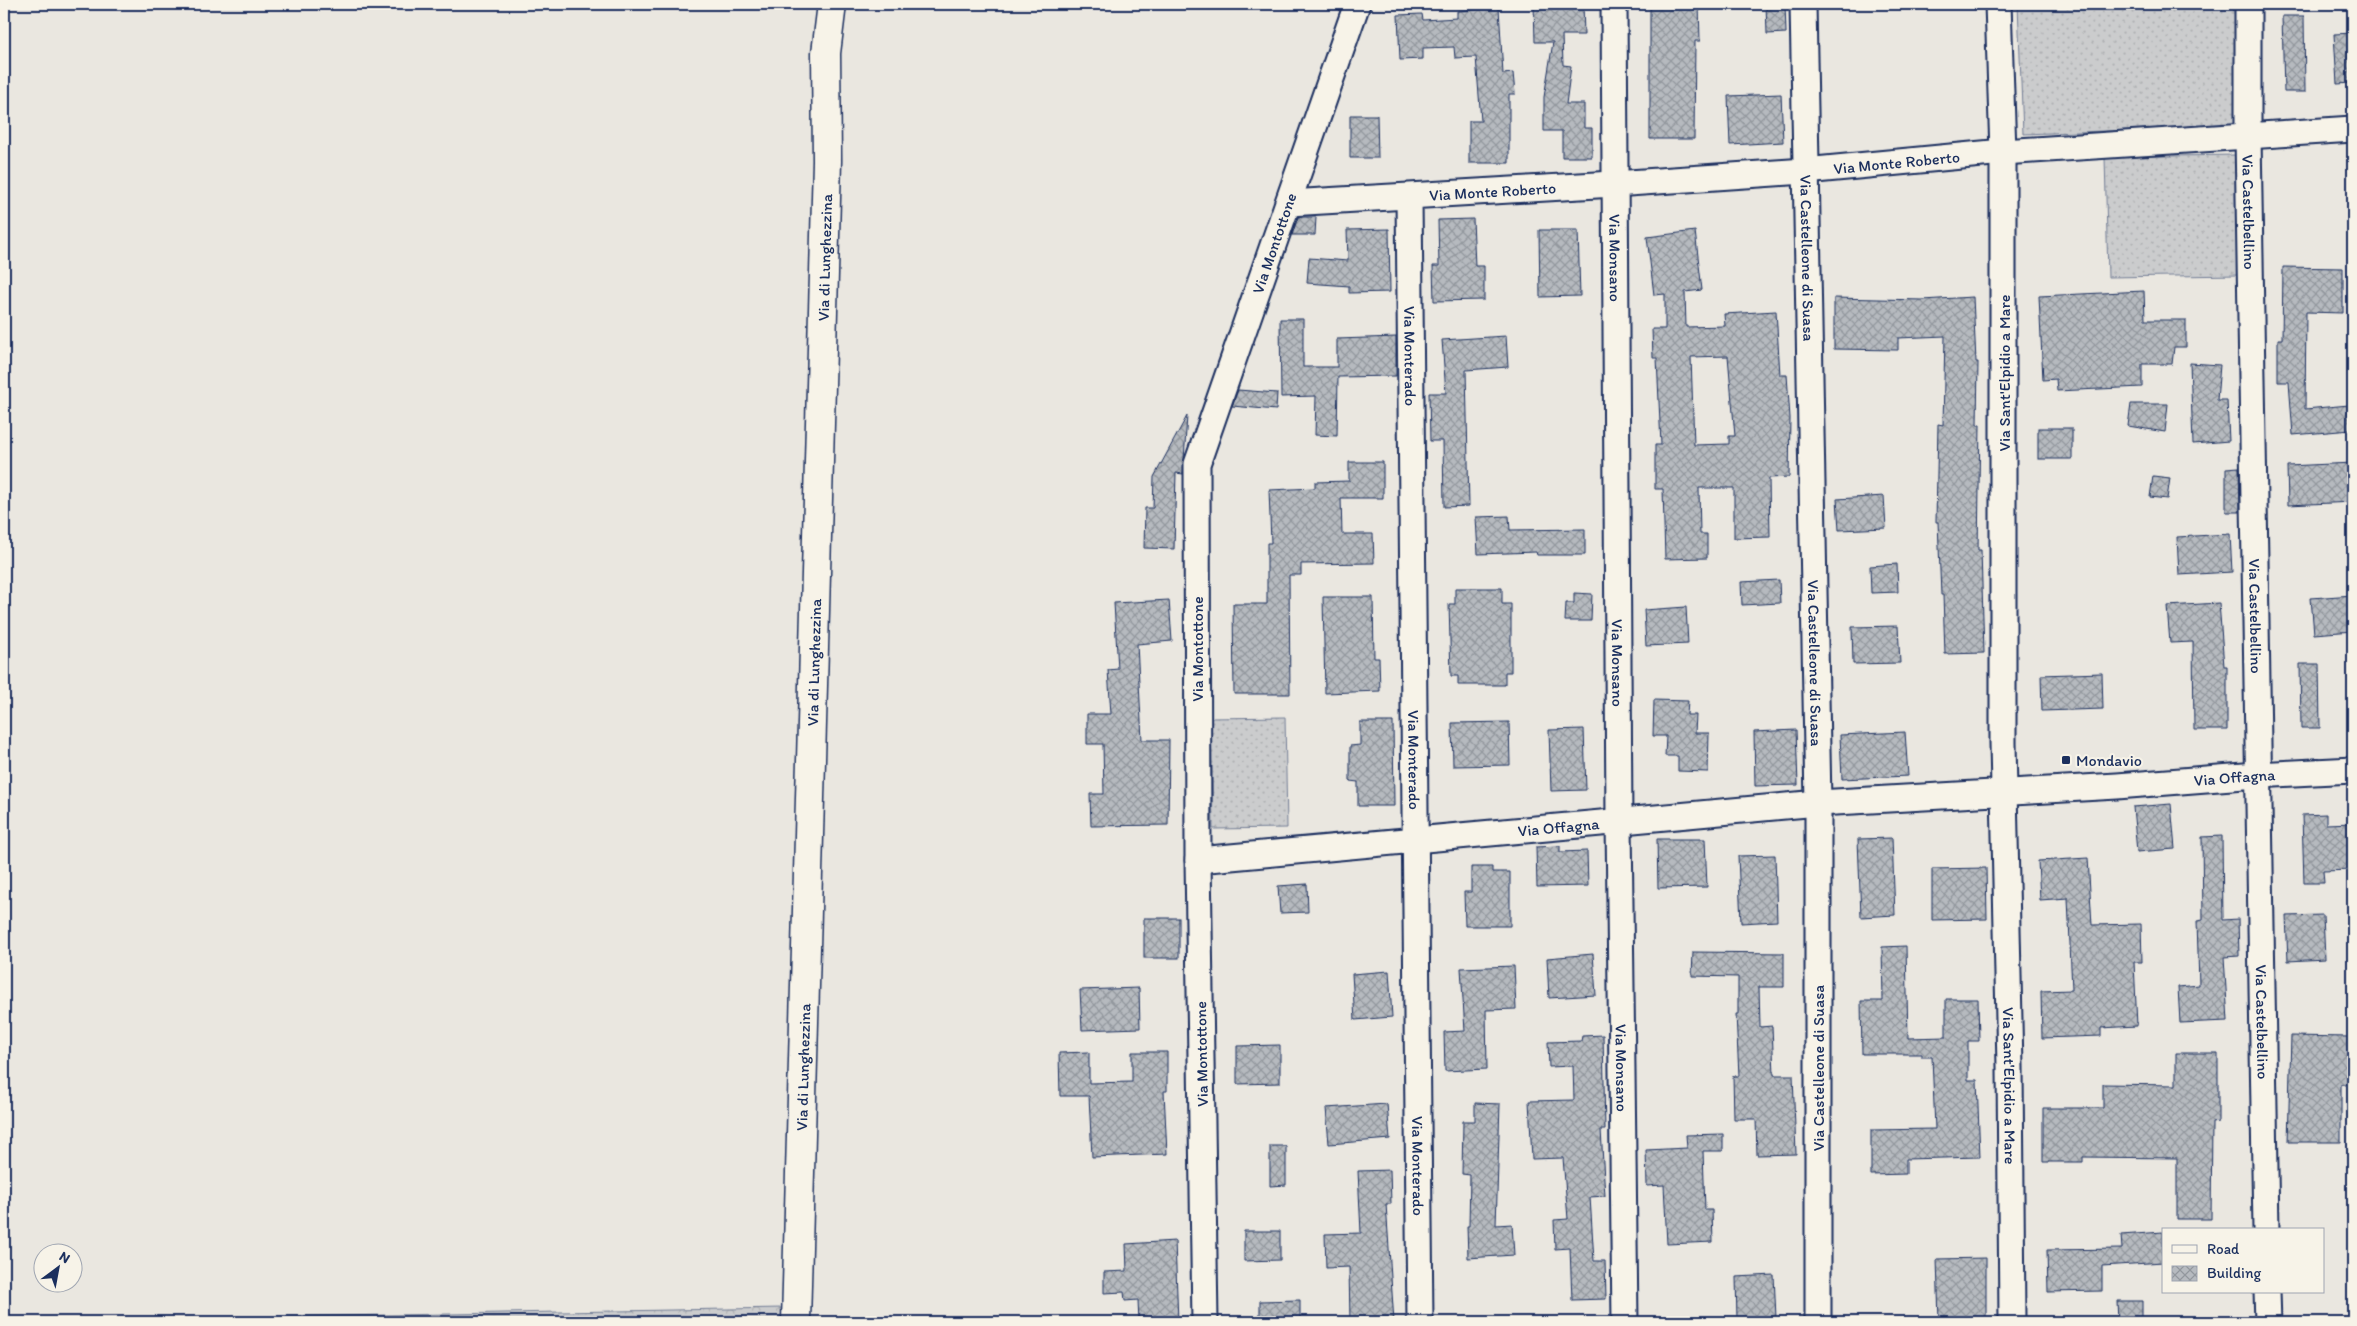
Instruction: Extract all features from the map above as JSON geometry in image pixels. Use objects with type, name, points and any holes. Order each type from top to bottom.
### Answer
[{"type":"street","name":"Via di Lunghezzina","points":[[796,1322],[827,161],[826,53],[832,4]]},
{"type":"street","name":"Via Montottone","points":[[1204,1322],[1198,860],[1197,464],[1357,4]]},
{"type":"street","name":"Via Monsano","points":[[1614,4],[1619,822],[1625,1322]]},
{"type":"street","name":"Via Castelleone di Suasa","points":[[1804,4],[1805,171],[1818,803],[1818,1322]]},
{"type":"street","name":"Via Sant'Elpidio a Mare","points":[[1998,4],[2003,152],[2003,743],[2007,850],[2012,1322]]},
{"type":"street","name":"Via Castelbellino","points":[[2248,4],[2248,136],[2257,775],[2266,1228]]},
{"type":"street","name":"Via Monte Roberto","points":[[1289,204],[1409,198],[1805,171],[2003,152],[2353,130]]},
{"type":"street","name":"Via Monterado","points":[[1409,198],[1420,1322]]},
{"type":"street","name":"Via Offagna","points":[[1198,860],[1416,842],[1818,803],[2353,770]]},
{"type":"street","points":[[2267,1294],[2268,1322]]},
{"type":"green space","points":[[2018,4],[2234,4],[2239,126],[2023,134]]},
{"type":"green space","points":[[2237,155],[2239,275],[2108,277],[2105,157]]},
{"type":"green space","points":[[1285,717],[1287,828],[1213,829],[1211,718]]},
{"type":"green space","points":[[783,1308],[783,1322],[4,1322]]},
{"type":"building","points":[[1534,4],[1583,4],[1584,35],[1562,35],[1563,65],[1571,66],[1566,104],[1584,104],[1584,128],[1592,128],[1592,157],[1562,157],[1562,131],[1544,131],[1544,97],[1553,42],[1535,42]]},
{"type":"building","points":[[1650,4],[1699,4],[1700,41],[1695,41],[1694,139],[1650,139]]},
{"type":"building","points":[[1766,4],[1785,4],[1786,33],[1767,34]]},
{"type":"building","points":[[1499,8],[1503,74],[1513,73],[1515,94],[1509,94],[1509,163],[1469,163],[1469,121],[1481,121],[1476,57],[1455,58],[1454,47],[1423,48],[1423,59],[1400,60],[1398,15],[1422,14],[1423,20],[1457,18],[1457,11]]},
{"type":"building","points":[[2282,16],[2304,16],[2305,92],[2284,92]]},
{"type":"building","points":[[2353,33],[2353,83],[2337,84],[2334,34]]},
{"type":"building","points":[[1781,94],[1783,142],[1730,145],[1728,96]]},
{"type":"building","points":[[1350,115],[1377,115],[1378,158],[1350,158]]},
{"type":"building","points":[[1298,217],[1316,217],[1315,235],[1292,235]]},
{"type":"building","points":[[1473,219],[1475,266],[1484,266],[1484,300],[1434,301],[1433,266],[1439,266],[1438,220]]},
{"type":"building","points":[[1389,229],[1390,292],[1349,293],[1349,286],[1307,283],[1309,258],[1348,261],[1347,230]]},
{"type":"building","points":[[1539,230],[1578,230],[1580,296],[1540,297]]},
{"type":"building","points":[[1695,231],[1702,290],[1685,292],[1686,327],[1725,326],[1724,314],[1776,311],[1780,375],[1787,375],[1790,418],[1789,477],[1769,478],[1770,537],[1734,538],[1734,488],[1699,488],[1700,534],[1707,534],[1707,558],[1665,559],[1663,489],[1655,489],[1655,445],[1661,445],[1657,358],[1653,358],[1652,329],[1665,329],[1665,294],[1654,295],[1647,237]],"holes":[[[1728,356],[1735,436],[1729,436],[1729,444],[1694,445],[1691,357]]]},
{"type":"building","points":[[2283,267],[2343,268],[2343,313],[2306,312],[2305,409],[2349,405],[2351,430],[2293,435],[2289,382],[2278,382],[2278,339],[2282,339]]},
{"type":"building","points":[[2144,291],[2145,320],[2186,320],[2186,347],[2174,347],[2172,364],[2142,364],[2142,387],[2057,391],[2056,379],[2043,380],[2039,296]]},
{"type":"building","points":[[1973,297],[1976,362],[1978,362],[1977,425],[1980,425],[1978,550],[1981,550],[1984,653],[1945,654],[1943,595],[1941,595],[1938,522],[1936,522],[1938,424],[1943,425],[1945,336],[1898,338],[1898,350],[1834,349],[1834,298],[1922,300]]},
{"type":"building","points":[[1280,319],[1303,319],[1303,367],[1337,367],[1337,339],[1396,337],[1396,376],[1338,377],[1337,436],[1315,435],[1316,396],[1281,397]]},
{"type":"building","points":[[1506,336],[1508,367],[1466,370],[1469,506],[1444,507],[1443,441],[1430,441],[1429,393],[1446,393],[1442,340]]},
{"type":"building","points":[[2190,363],[2220,365],[2217,400],[2227,400],[2229,441],[2193,444]]},
{"type":"building","points":[[1238,390],[1277,393],[1276,410],[1232,406]]},
{"type":"building","points":[[2131,404],[2168,404],[2165,432],[2128,426]]},
{"type":"building","points":[[1187,416],[1183,474],[1176,473],[1174,549],[1144,548],[1145,508],[1153,508],[1154,477]]},
{"type":"building","points":[[2038,428],[2072,428],[2072,459],[2038,459]]},
{"type":"building","points":[[1349,462],[1383,462],[1383,498],[1341,498],[1342,534],[1373,534],[1374,563],[1301,564],[1301,575],[1289,575],[1290,694],[1234,694],[1233,604],[1267,604],[1267,543],[1271,543],[1269,490],[1315,488],[1315,482],[1349,481]]},
{"type":"building","points":[[2353,463],[2353,502],[2288,505],[2287,466]]},
{"type":"building","points":[[2239,467],[2240,512],[2226,512],[2226,468]]},
{"type":"building","points":[[2153,476],[2170,478],[2167,499],[2150,497]]},
{"type":"building","points":[[1884,496],[1886,528],[1839,530],[1837,499]]},
{"type":"building","points":[[1509,516],[1510,530],[1585,529],[1585,555],[1537,555],[1536,552],[1478,554],[1476,517]]},
{"type":"building","points":[[2230,534],[2232,572],[2179,575],[2177,537]]},
{"type":"building","points":[[1897,564],[1898,592],[1871,593],[1870,566]]},
{"type":"building","points":[[1779,580],[1780,603],[1742,605],[1741,582]]},
{"type":"building","points":[[1455,588],[1502,588],[1502,604],[1511,604],[1511,672],[1505,672],[1505,685],[1458,685],[1458,676],[1451,676],[1449,604],[1455,604]]},
{"type":"building","points":[[1574,593],[1592,594],[1591,621],[1565,621],[1566,603],[1574,603]]},
{"type":"building","points":[[2353,595],[2353,631],[2314,634],[2311,598]]},
{"type":"building","points":[[1323,597],[1373,597],[1374,658],[1379,658],[1380,691],[1325,693]]},
{"type":"building","points":[[1169,600],[1172,641],[1137,644],[1142,740],[1169,740],[1168,825],[1091,826],[1090,794],[1104,794],[1103,744],[1087,744],[1087,714],[1111,714],[1108,670],[1118,669],[1114,603]]},
{"type":"building","points":[[2219,603],[2224,666],[2227,666],[2227,730],[2194,730],[2193,642],[2170,643],[2167,606]]},
{"type":"building","points":[[1686,607],[1688,644],[1646,646],[1644,610]]},
{"type":"building","points":[[1898,626],[1900,663],[1853,664],[1852,627]]},
{"type":"building","points":[[2300,664],[2319,664],[2320,728],[2301,728]]},
{"type":"building","points":[[2102,673],[2103,709],[2042,711],[2041,675]]},
{"type":"building","points":[[1654,700],[1688,701],[1687,715],[1696,715],[1695,733],[1709,733],[1708,772],[1678,771],[1678,756],[1665,756],[1666,736],[1653,736]]},
{"type":"building","points":[[1360,722],[1393,722],[1394,806],[1358,806],[1358,782],[1350,781],[1350,746],[1360,745]]},
{"type":"building","points":[[1509,722],[1510,765],[1453,766],[1452,723]]},
{"type":"building","points":[[1584,729],[1586,790],[1551,791],[1549,730]]},
{"type":"building","points":[[1796,730],[1798,785],[1755,786],[1754,732]]},
{"type":"building","points":[[1905,732],[1908,776],[1842,779],[1840,735]]},
{"type":"building","points":[[2171,804],[2175,849],[2137,852],[2133,807]]},
{"type":"building","points":[[2326,814],[2326,824],[2353,823],[2353,870],[2323,871],[2324,883],[2304,883],[2302,815]]},
{"type":"building","points":[[2222,836],[2223,920],[2238,919],[2239,956],[2224,957],[2228,1021],[2180,1023],[2178,987],[2199,985],[2197,921],[2203,920],[2202,837]]},
{"type":"building","points":[[1892,838],[1895,915],[1861,917],[1858,839]]},
{"type":"building","points":[[1657,839],[1705,839],[1707,887],[1658,888]]},
{"type":"building","points":[[1560,846],[1560,852],[1587,851],[1588,886],[1537,887],[1536,847]]},
{"type":"building","points":[[1775,855],[1777,921],[1741,923],[1738,856]]},
{"type":"building","points":[[2088,858],[2092,925],[2141,924],[2142,962],[2134,962],[2137,1026],[2101,1028],[2101,1036],[2042,1038],[2041,991],[2072,990],[2068,898],[2040,900],[2038,861]]},
{"type":"building","points":[[1471,867],[1492,867],[1492,872],[1510,872],[1510,926],[1465,926],[1464,892],[1471,892]]},
{"type":"building","points":[[1986,868],[1987,919],[1932,920],[1932,869]]},
{"type":"building","points":[[1307,884],[1308,912],[1280,913],[1278,886]]},
{"type":"building","points":[[2323,915],[2325,959],[2288,961],[2286,916]]},
{"type":"building","points":[[1144,918],[1179,918],[1179,958],[1144,958]]},
{"type":"building","points":[[1906,946],[1908,1038],[1946,1037],[1946,999],[1978,999],[1979,1041],[1968,1041],[1968,1080],[1977,1080],[1980,1157],[1906,1159],[1906,1174],[1871,1175],[1871,1130],[1935,1129],[1932,1057],[1922,1057],[1922,1054],[1862,1054],[1861,1001],[1883,1001],[1882,947]]},
{"type":"building","points":[[1693,952],[1784,953],[1784,987],[1759,987],[1760,1027],[1772,1026],[1774,1075],[1793,1075],[1796,1154],[1757,1155],[1756,1119],[1734,1119],[1733,1076],[1739,1076],[1736,1014],[1738,1014],[1738,977],[1692,976]]},
{"type":"building","points":[[1593,954],[1596,995],[1549,998],[1547,958]]},
{"type":"building","points":[[1514,966],[1516,1009],[1486,1010],[1487,1069],[1445,1071],[1444,1032],[1465,1031],[1461,968]]},
{"type":"building","points":[[1389,971],[1392,1017],[1355,1020],[1352,974]]},
{"type":"building","points":[[1139,988],[1140,1028],[1082,1030],[1080,990]]},
{"type":"building","points":[[1603,1035],[1605,1130],[1601,1130],[1605,1196],[1590,1197],[1594,1261],[1605,1261],[1606,1299],[1572,1300],[1570,1248],[1555,1249],[1554,1220],[1568,1219],[1563,1158],[1532,1159],[1529,1101],[1574,1100],[1573,1066],[1549,1067],[1548,1042],[1581,1041],[1582,1036]]},
{"type":"building","points":[[2291,1036],[2349,1037],[2349,1084],[2341,1084],[2341,1142],[2288,1142]]},
{"type":"building","points":[[1280,1045],[1280,1083],[1237,1084],[1237,1046]]},
{"type":"building","points":[[1089,1052],[1089,1083],[1132,1082],[1132,1052],[1167,1052],[1167,1091],[1164,1091],[1167,1154],[1092,1157],[1089,1096],[1060,1096],[1059,1053]]},
{"type":"building","points":[[2176,1053],[2218,1053],[2218,1122],[2212,1123],[2211,1219],[2177,1219],[2177,1158],[2083,1157],[2083,1162],[2043,1162],[2043,1108],[2103,1108],[2103,1084],[2176,1085]]},
{"type":"building","points":[[1475,1103],[1500,1104],[1496,1225],[1512,1224],[1514,1255],[1468,1258],[1467,1226],[1469,1226],[1470,1175],[1462,1174],[1463,1121],[1475,1121]]},
{"type":"building","points":[[1387,1104],[1390,1139],[1329,1144],[1326,1108]]},
{"type":"building","points":[[1723,1134],[1723,1151],[1703,1151],[1705,1210],[1712,1210],[1713,1242],[1667,1244],[1664,1185],[1647,1186],[1646,1150],[1687,1148],[1686,1135]]},
{"type":"building","points":[[1270,1146],[1286,1146],[1286,1185],[1270,1186]]},
{"type":"building","points":[[1390,1170],[1391,1204],[1386,1204],[1394,1322],[1350,1322],[1349,1267],[1326,1268],[1325,1234],[1361,1233],[1358,1171]]},
{"type":"building","points":[[1244,1231],[1280,1231],[1280,1260],[1244,1261]]},
{"type":"building","points":[[2162,1232],[2162,1262],[2102,1266],[2102,1291],[2048,1292],[2047,1250],[2122,1249],[2121,1235]]},
{"type":"building","points":[[1175,1241],[1178,1322],[1139,1322],[1138,1300],[1125,1301],[1124,1292],[1104,1293],[1104,1272],[1127,1271],[1126,1244]]},
{"type":"building","points":[[1986,1258],[1986,1322],[1939,1322],[1937,1259]]},
{"type":"building","points":[[1774,1275],[1776,1318],[1737,1319],[1736,1277]]},
{"type":"building","points":[[1300,1300],[1300,1322],[1260,1322],[1260,1301]]},
{"type":"building","points":[[2117,1301],[2142,1301],[2142,1322],[2118,1322]]},
{"type":"place","name":"Mondavio","points":[[2066,760]]}]
